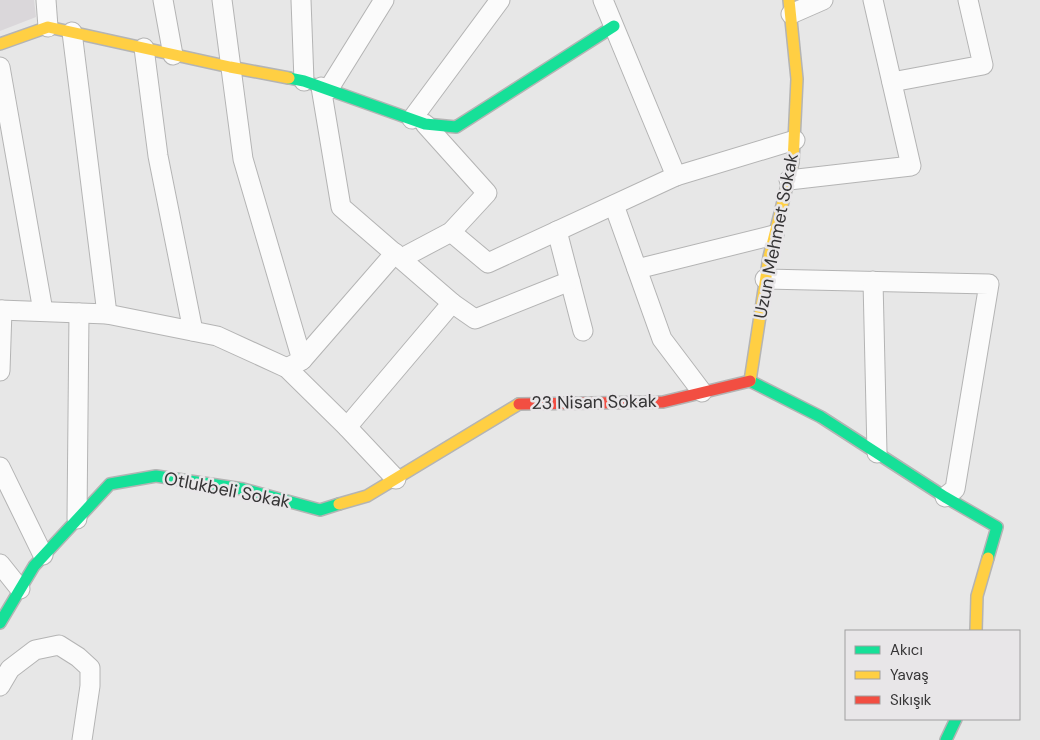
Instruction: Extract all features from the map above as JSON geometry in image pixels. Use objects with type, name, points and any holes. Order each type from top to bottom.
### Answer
[{"type":"street","points":[[46,0],[48,27]]},
{"type":"street","points":[[163,0],[174,55]]},
{"type":"street","points":[[222,0],[243,159],[295,364],[347,427],[396,479]]},
{"type":"street","points":[[301,0],[341,207],[452,303],[475,320],[570,281]]},
{"type":"street","points":[[318,86],[384,0]]},
{"type":"street","points":[[418,122],[500,0]]},
{"type":"street","points":[[790,7],[823,0]]},
{"type":"street","points":[[789,180],[911,166],[873,0]]},
{"type":"street","points":[[892,82],[983,65],[968,0]]},
{"type":"street","points":[[606,1],[614,26],[676,176]]},
{"type":"street","name":"Uzun Mehmet Sokak","points":[[750,381],[765,278],[774,235],[794,162],[797,79],[790,7]]},
{"type":"street","points":[[0,44],[48,27],[318,86],[418,122],[456,127],[614,26]]},
{"type":"street","points":[[72,32],[107,314]]},
{"type":"street","points":[[144,48],[158,156],[193,331]]},
{"type":"street","points":[[0,67],[42,311]]},
{"type":"street","points":[[295,364],[398,256],[451,232],[487,193],[418,122]]},
{"type":"street","points":[[451,232],[488,264],[676,176],[795,140]]},
{"type":"street","points":[[614,205],[662,338],[702,392]]},
{"type":"street","points":[[557,231],[583,331]]},
{"type":"street","points":[[637,269],[774,235]]},
{"type":"street","points":[[765,278],[989,284],[955,488],[945,497]]},
{"type":"street","points":[[873,281],[877,453]]},
{"type":"street","points":[[347,427],[452,303]]},
{"type":"street","points":[[0,371],[1,310],[107,314],[216,336],[295,364]]},
{"type":"street","points":[[77,519],[79,313]]},
{"type":"street","points":[[750,381],[821,417],[945,497],[996,527],[977,596],[976,630]]},
{"type":"street","name":"23 Nisan Sokak","points":[[396,479],[520,404],[663,402],[750,381]]},
{"type":"street","points":[[0,467],[43,555]]},
{"type":"street","name":"Otlukbeli Sokak","points":[[0,623],[34,566],[110,484],[156,476],[243,489],[320,510],[367,496],[396,479]]},
{"type":"street","points":[[0,564],[20,589]]},
{"type":"street","points":[[0,686],[10,669],[35,650],[59,645],[78,657],[90,668],[90,686],[82,740]]},
{"type":"street","points":[[946,740],[956,720]]},
{"type":"shaded area","points":[[0,0],[34,0],[36,17],[0,31]]},
{"type":"traffic: fast","points":[[289,78],[304,81],[425,124],[456,127],[614,26]]},
{"type":"traffic: fast","points":[[750,381],[821,417],[945,497],[997,527],[988,558]]},
{"type":"traffic: fast","points":[[0,623],[34,566],[110,484],[156,476],[243,489],[320,510],[339,504]]},
{"type":"traffic: fast","points":[[946,740],[956,720]]},
{"type":"traffic: slow","points":[[750,381],[769,257],[793,162],[797,79],[789,0]]},
{"type":"traffic: slow","points":[[0,44],[48,27],[289,78]]},
{"type":"traffic: slow","points":[[339,504],[367,496],[519,404]]},
{"type":"traffic: slow","points":[[976,630],[977,596],[988,558]]},
{"type":"traffic: jam","points":[[519,404],[663,402],[750,381]]}]
